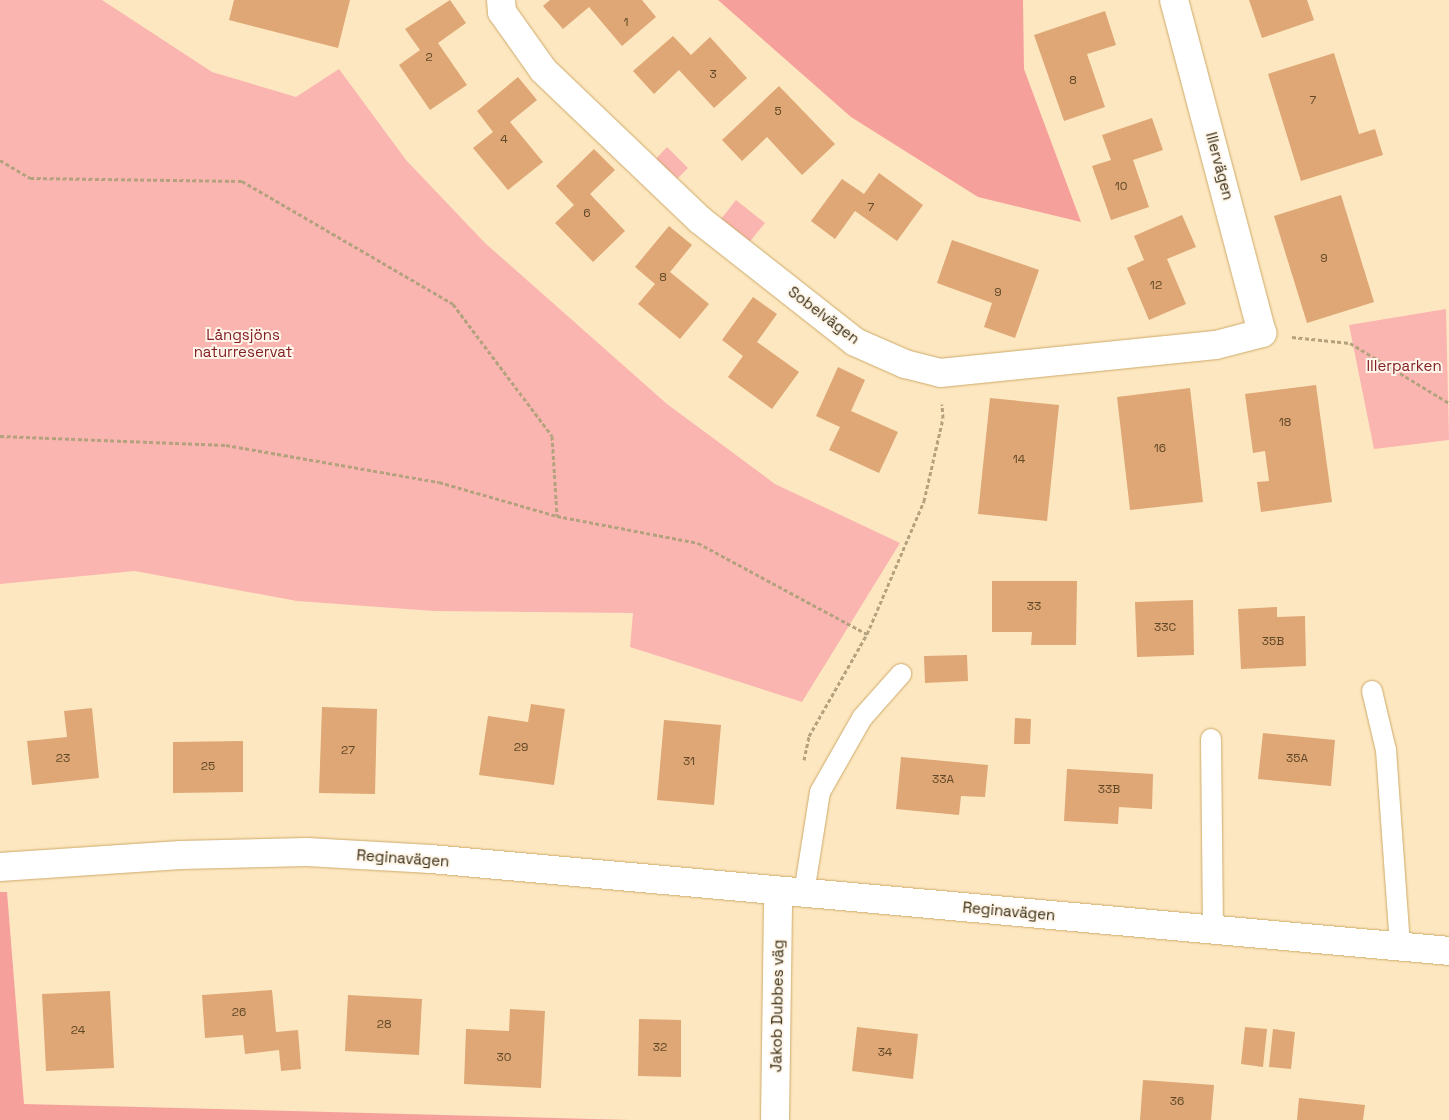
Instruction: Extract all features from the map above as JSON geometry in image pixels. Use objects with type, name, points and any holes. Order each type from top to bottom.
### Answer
[{"type":"street","name":"Sobelvägen","points":[[501,0],[502,12],[543,70],[700,220],[855,342],[905,364],[940,374],[1216,346],[1262,333]]},
{"type":"street","name":"Illervägen","points":[[1174,0],[1262,333]]},
{"type":"street","name":"Reginavägen","points":[[0,867],[182,854],[307,852],[432,859],[791,893],[1449,951]]},
{"type":"street","name":"Jakob Dubbes väg","points":[[775,1120],[791,893]]},
{"type":"lane","points":[[791,893],[820,792],[862,718],[901,674]]},
{"type":"lane","points":[[1372,691],[1386,750],[1400,947]]},
{"type":"lane","points":[[1211,739],[1213,930]]},
{"type":"path","points":[[0,160],[30,178],[242,181],[452,304],[552,436],[557,516]]},
{"type":"path","points":[[1262,333],[1350,343],[1449,403]]},
{"type":"path","points":[[804,763],[809,736],[868,634],[924,501],[943,418],[940,374]]},
{"type":"path","points":[[0,436],[226,445],[439,482],[557,516],[698,543],[868,634]]},
{"type":"green space","name":"Långsjöns naturreservat","points":[[0,0],[102,0],[212,72],[296,97],[339,69],[406,160],[485,243],[667,404],[775,484],[900,543],[802,702],[630,647],[633,613],[434,611],[297,601],[135,571],[0,584]]},
{"type":"green space","points":[[667,147],[688,168],[672,184],[652,163]]},
{"type":"green space","points":[[736,200],[765,223],[747,245],[718,223]]},
{"type":"green space","name":"Illerparken","points":[[1446,309],[1449,440],[1374,449],[1349,325]]},
{"type":"shaded area","points":[[718,0],[1023,0],[1024,69],[1081,222],[978,197],[851,117]]},
{"type":"shaded area","points":[[0,892],[7,892],[24,1104],[631,1120],[0,1120]]},
{"type":"building","points":[[234,0],[350,0],[338,48],[229,20]]},
{"type":"building","points":[[450,0],[466,23],[438,43],[467,85],[430,110],[399,65],[420,50],[405,29]]},
{"type":"building","points":[[550,0],[642,0],[656,17],[622,46],[589,7],[563,29],[543,6]]},
{"type":"building","points":[[1249,0],[1307,0],[1314,20],[1262,38]]},
{"type":"building","points":[[1105,11],[1116,45],[1087,54],[1105,107],[1064,121],[1034,35]]},
{"type":"building","points":[[673,36],[691,55],[710,37],[747,78],[714,108],[679,70],[654,94],[633,71]]},
{"type":"building","points":[[1334,53],[1359,134],[1375,129],[1383,155],[1301,181],[1268,74]]},
{"type":"building","points":[[518,77],[537,100],[510,122],[543,162],[508,190],[473,148],[493,132],[477,111]]},
{"type":"building","points":[[779,86],[835,144],[802,175],[767,137],[742,161],[722,140]]},
{"type":"building","points":[[1152,118],[1163,150],[1133,160],[1149,207],[1111,220],[1092,166],[1111,160],[1102,135]]},
{"type":"building","points":[[594,149],[615,170],[590,194],[625,231],[593,262],[555,223],[574,205],[556,186]]},
{"type":"building","points":[[879,173],[923,205],[897,241],[855,211],[835,239],[811,221],[842,179],[864,194]]},
{"type":"building","points":[[1341,195],[1374,302],[1307,323],[1274,216]]},
{"type":"building","points":[[1182,215],[1196,247],[1167,259],[1186,304],[1149,320],[1127,268],[1144,260],[1134,236]]},
{"type":"building","points":[[669,226],[692,245],[670,272],[709,304],[680,339],[638,304],[655,284],[635,267]]},
{"type":"building","points":[[952,240],[1039,270],[1015,338],[984,327],[992,303],[937,283]]},
{"type":"building","points":[[753,297],[777,314],[757,342],[799,372],[772,409],[728,377],[743,356],[722,340]]},
{"type":"building","points":[[838,367],[865,380],[851,411],[898,432],[879,473],[829,450],[840,427],[816,416]]},
{"type":"building","points":[[1316,385],[1332,502],[1261,512],[1257,482],[1269,481],[1265,451],[1253,453],[1245,394]]},
{"type":"building","points":[[1190,388],[1203,502],[1130,510],[1117,397]]},
{"type":"building","points":[[990,398],[1059,405],[1047,521],[978,514]]},
{"type":"building","points":[[992,581],[1077,581],[1076,645],[1031,645],[1032,632],[992,632]]},
{"type":"building","points":[[1193,600],[1194,655],[1137,657],[1135,602]]},
{"type":"building","points":[[1277,607],[1277,617],[1305,616],[1306,666],[1241,669],[1238,609]]},
{"type":"building","points":[[967,655],[968,681],[925,683],[924,656]]},
{"type":"building","points":[[531,704],[565,709],[554,785],[479,775],[488,716],[528,722]]},
{"type":"building","points":[[322,707],[377,709],[375,794],[319,793]]},
{"type":"building","points":[[92,708],[99,778],[32,785],[27,741],[67,737],[64,711]]},
{"type":"building","points":[[1015,718],[1031,719],[1030,744],[1014,744]]},
{"type":"building","points":[[664,720],[721,725],[714,805],[657,800]]},
{"type":"building","points":[[1263,733],[1335,740],[1331,786],[1258,779]]},
{"type":"building","points":[[243,741],[243,792],[173,793],[173,742]]},
{"type":"building","points":[[901,757],[988,765],[985,797],[961,796],[959,815],[896,809]]},
{"type":"building","points":[[1067,769],[1153,774],[1152,809],[1119,807],[1118,824],[1064,821]]},
{"type":"building","points":[[272,990],[276,1032],[298,1030],[301,1069],[281,1071],[279,1050],[245,1054],[243,1035],[205,1038],[202,995]]},
{"type":"building","points":[[110,991],[114,1068],[46,1071],[42,994]]},
{"type":"building","points":[[348,995],[422,999],[419,1055],[345,1051]]},
{"type":"building","points":[[510,1009],[545,1011],[541,1088],[464,1084],[466,1029],[509,1031]]},
{"type":"building","points":[[639,1019],[681,1020],[681,1077],[638,1076]]},
{"type":"building","points":[[857,1027],[918,1034],[913,1079],[852,1071]]},
{"type":"building","points":[[1245,1027],[1267,1029],[1263,1067],[1241,1064]]},
{"type":"building","points":[[1273,1029],[1295,1032],[1291,1069],[1269,1067]]},
{"type":"building","points":[[1143,1080],[1214,1085],[1211,1120],[1140,1120]]},
{"type":"building","points":[[1299,1098],[1365,1105],[1363,1120],[1297,1120]]}]
